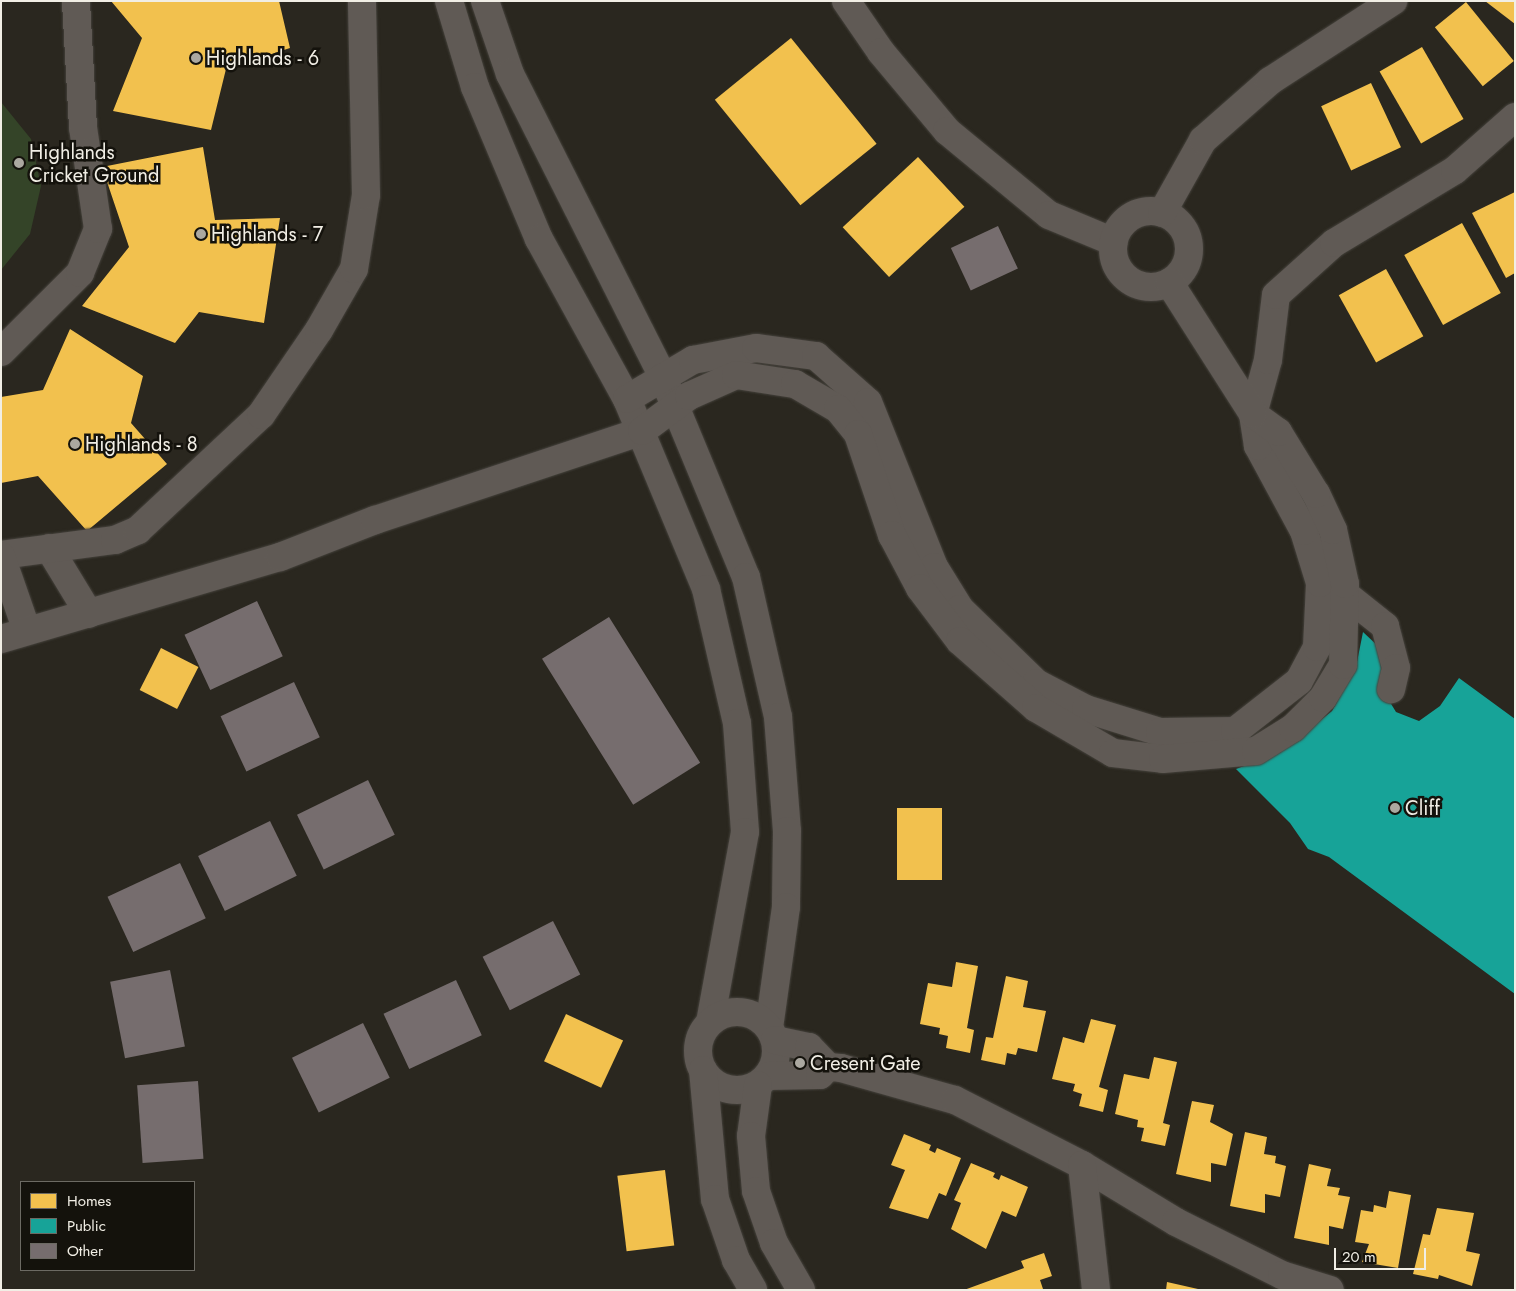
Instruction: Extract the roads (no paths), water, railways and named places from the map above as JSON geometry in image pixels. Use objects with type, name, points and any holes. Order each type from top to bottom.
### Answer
[{"type":"street","points":[[1,352],[80,273],[98,229],[83,127],[76,1]]},
{"type":"street","points":[[362,1],[366,195],[354,269],[319,330],[262,415],[138,530],[115,540],[1,555],[14,635],[280,557],[375,520],[642,431],[706,386],[736,375],[795,384],[838,409],[858,434],[892,535],[920,588],[960,641],[1036,708],[1113,753],[1163,759],[1217,757],[1256,751],[1293,728],[1323,698],[1344,665],[1346,595],[1333,530],[1316,494],[1278,432],[1253,414],[1169,282]]},
{"type":"street","points":[[449,1],[475,87],[539,239],[628,399],[706,589],[737,723],[745,832],[710,1023],[699,1045],[715,1199],[736,1260],[753,1290]]},
{"type":"street","points":[[485,1],[510,74],[663,377],[746,577],[778,717],[787,831],[786,907],[772,1034],[777,1053],[763,1080],[751,1136],[756,1191],[774,1243],[802,1290]]},
{"type":"street","points":[[846,1],[881,52],[947,131],[1049,215],[1114,242]]},
{"type":"street","points":[[1162,212],[1203,140],[1270,81],[1393,1]]},
{"type":"street","points":[[628,399],[693,360],[756,348],[816,356],[868,402],[934,567],[960,609],[1036,683],[1086,709],[1160,732],[1235,731],[1299,681],[1317,647],[1320,584],[1304,531],[1258,446],[1253,414],[1268,360],[1276,295],[1334,243],[1455,170],[1515,117]]},
{"type":"street","points":[[1162,212],[1174,218],[1188,239],[1186,265],[1169,282],[1146,286],[1124,276],[1113,254],[1114,242],[1125,221],[1136,214],[1162,212]]},
{"type":"street","points":[[49,548],[89,614]]},
{"type":"street","points":[[1346,595],[1385,626],[1396,668],[1391,689]]},
{"type":"street","points":[[710,1023],[740,1013],[759,1019],[772,1034],[809,1048],[828,1067],[955,1100],[1082,1165],[1176,1222],[1282,1275],[1330,1290]]},
{"type":"street","points":[[703,1070],[711,1080],[733,1090],[763,1080],[820,1075],[828,1067]]},
{"type":"street","points":[[1082,1165],[1096,1290]]},
{"type":"place","name":"Highlands - 6","points":[[196,58]]},
{"type":"place","name":"Highlands Cricket Ground","points":[[19,163]]},
{"type":"place","name":"Highlands - 7","points":[[201,234]]},
{"type":"place","name":"Highlands - 8","points":[[75,444]]},
{"type":"place","name":"Cliff","points":[[1395,808]]},
{"type":"place","name":"Cresent Gate","points":[[800,1063]]}]
